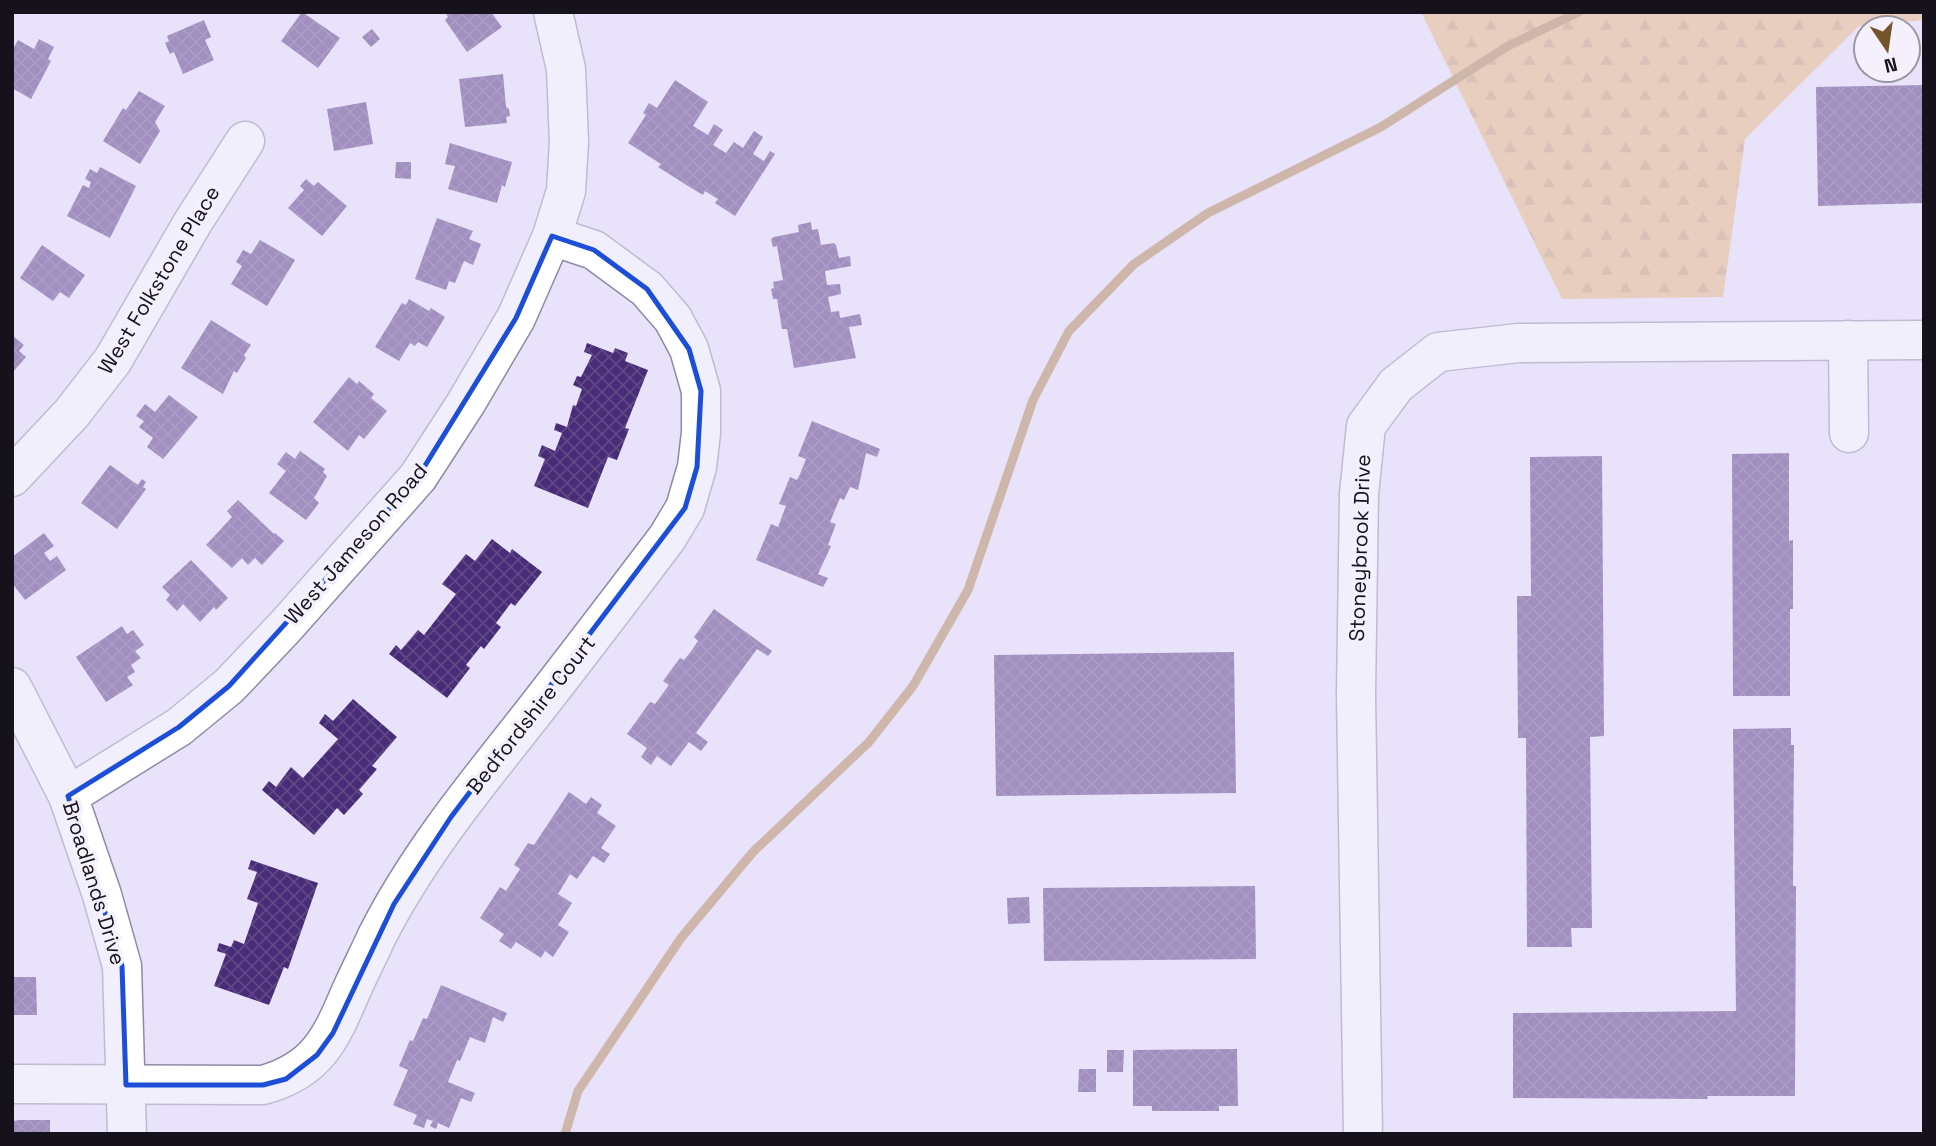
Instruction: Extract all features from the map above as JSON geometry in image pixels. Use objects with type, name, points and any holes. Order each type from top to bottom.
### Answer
[{"type":"street","name":"West Jameson Road","points":[[68,796],[179,727],[229,686],[418,477],[466,403],[516,317],[552,236],[566,191],[569,142],[566,69],[553,12]]},
{"type":"street","name":"West Folkstone Place","points":[[12,477],[72,413],[113,360],[193,222],[245,141]]},
{"type":"street","name":"Bedfordshire Court","points":[[12,1084],[263,1085],[286,1079],[303,1068],[317,1055],[333,1033],[357,977],[394,904],[451,817],[643,569],[685,508],[697,467],[701,433],[701,391],[689,349],[673,319],[647,289],[594,250],[552,236]]},
{"type":"street","points":[[1848,340],[1849,433]]},
{"type":"street","name":"Stoneybrook Drive","points":[[1363,1134],[1356,694],[1359,494],[1366,426],[1396,385],[1438,352],[1519,343],[1924,340]]},
{"type":"street","name":"Broadlands Drive","points":[[12,687],[68,796],[102,895],[122,966],[127,1134]]},
{"type":"highlighted area","points":[[552,236],[594,250],[647,289],[689,349],[701,391],[697,467],[685,508],[451,817],[394,904],[333,1033],[317,1055],[286,1079],[263,1085],[126,1085],[122,966],[68,796],[179,727],[229,686],[418,477],[516,318]]},
{"type":"green space","points":[[1421,12],[1924,12],[1922,20],[1922,14],[1852,14],[1852,33],[1745,139],[1723,297],[1562,299]]},
{"type":"building","points":[[302,12],[340,38],[318,68],[281,41]]},
{"type":"building","points":[[445,12],[491,12],[502,27],[467,52],[445,20],[448,17]]},
{"type":"building","points":[[204,20],[211,37],[205,40],[214,60],[183,74],[174,52],[170,54],[165,43],[169,41],[167,36]]},
{"type":"building","points":[[372,29],[380,39],[371,47],[362,37]]},
{"type":"building","points":[[39,39],[54,47],[48,59],[51,61],[31,99],[12,88],[12,51],[18,40],[34,49]]},
{"type":"building","points":[[503,74],[506,107],[510,116],[506,117],[507,123],[465,127],[459,79]]},
{"type":"building","points":[[675,80],[708,102],[693,126],[708,135],[714,124],[723,130],[713,145],[726,153],[734,142],[743,148],[754,131],[763,137],[753,154],[764,161],[770,151],[775,154],[735,216],[715,203],[718,199],[705,191],[703,195],[688,186],[658,167],[661,164],[628,143],[646,115],[643,113],[649,103],[657,108]]},
{"type":"building","points":[[1924,85],[1924,203],[1818,206],[1816,87]]},
{"type":"building","points":[[139,91],[165,106],[155,122],[160,131],[140,164],[103,141],[123,108],[126,110]]},
{"type":"building","points":[[366,102],[373,144],[334,151],[327,109]]},
{"type":"building","points":[[450,143],[512,162],[497,203],[448,189],[455,166],[445,164]]},
{"type":"building","points":[[396,162],[411,162],[411,179],[395,178]]},
{"type":"building","points":[[100,167],[136,186],[110,238],[67,216],[83,185],[89,188],[91,182],[85,179],[90,169],[97,173]]},
{"type":"building","points":[[306,179],[314,186],[318,182],[347,206],[322,236],[288,208],[304,190],[300,186]]},
{"type":"building","points":[[437,218],[473,231],[469,239],[481,244],[473,265],[464,261],[455,283],[449,281],[446,290],[415,279]]},
{"type":"building","points":[[811,222],[812,230],[818,229],[821,245],[834,243],[839,258],[850,256],[851,266],[825,271],[827,285],[840,284],[841,294],[828,297],[831,312],[839,311],[840,318],[860,314],[862,325],[849,327],[856,358],[794,368],[787,329],[782,329],[777,299],[773,299],[771,289],[774,288],[773,282],[783,280],[777,246],[773,247],[771,239],[799,232],[798,225]]},
{"type":"building","points":[[260,240],[295,260],[267,306],[231,284],[242,266],[236,262],[243,250],[251,254]]},
{"type":"building","points":[[42,245],[85,275],[69,298],[60,292],[53,301],[20,278]]},
{"type":"building","points":[[409,299],[445,317],[427,347],[418,342],[415,346],[410,343],[399,361],[375,347],[402,303],[406,305]]},
{"type":"building","points":[[211,320],[251,345],[244,355],[246,358],[237,373],[234,371],[223,394],[181,368]]},
{"type":"building","points":[[12,335],[24,345],[19,351],[26,357],[12,373]]},
{"type":"building","points":[[587,343],[613,353],[615,348],[628,353],[625,361],[648,370],[625,428],[629,429],[617,460],[608,457],[588,508],[534,486],[545,459],[538,456],[542,445],[555,451],[562,433],[554,430],[556,423],[567,427],[573,405],[576,406],[582,389],[573,385],[577,376],[581,377],[592,355],[584,352]]},
{"type":"building","points":[[349,377],[357,384],[359,381],[374,394],[371,398],[387,411],[364,439],[359,435],[348,451],[313,422]]},
{"type":"building","points":[[169,395],[198,417],[163,459],[147,447],[153,438],[139,427],[144,421],[136,416],[145,404],[155,412]]},
{"type":"building","points":[[812,421],[880,449],[877,457],[866,453],[858,490],[850,487],[844,500],[840,498],[830,522],[836,524],[828,545],[831,546],[818,574],[828,578],[823,587],[756,560],[771,524],[778,527],[786,506],[779,504],[790,477],[797,480],[800,474],[806,459],[798,456]]},
{"type":"building","points":[[300,451],[325,469],[323,472],[327,476],[314,498],[319,503],[306,520],[269,493],[286,471],[277,464],[286,452],[295,459]]},
{"type":"building","points":[[1789,453],[1789,541],[1793,540],[1790,696],[1733,696],[1732,454]]},
{"type":"building","points":[[1602,456],[1604,736],[1590,737],[1592,928],[1571,928],[1572,947],[1527,947],[1526,738],[1518,738],[1517,596],[1531,596],[1530,457]]},
{"type":"building","points":[[110,465],[138,485],[142,479],[146,482],[143,487],[146,489],[117,529],[81,503]]},
{"type":"building","points":[[238,500],[284,541],[262,565],[255,558],[248,565],[242,558],[232,568],[206,545],[232,517],[227,511]]},
{"type":"building","points":[[44,533],[54,546],[44,553],[50,561],[57,556],[66,570],[25,600],[12,583],[12,557]]},
{"type":"building","points":[[492,539],[510,553],[512,549],[542,572],[515,606],[511,603],[496,623],[501,627],[484,649],[481,646],[466,665],[470,668],[447,698],[389,654],[396,645],[401,650],[418,630],[424,635],[456,594],[442,584],[466,554],[475,561]]},
{"type":"building","points":[[191,560],[228,598],[216,610],[214,607],[200,622],[183,604],[177,611],[166,600],[170,595],[162,587]]},
{"type":"building","points":[[714,609],[772,651],[768,656],[757,649],[696,733],[708,742],[701,751],[689,742],[671,766],[657,756],[651,765],[641,757],[647,748],[627,734],[650,702],[655,704],[669,685],[663,681],[680,658],[684,660],[692,650],[698,641],[694,637]]},
{"type":"building","points":[[122,626],[127,634],[133,630],[144,645],[135,651],[141,658],[131,665],[135,672],[127,677],[133,685],[106,702],[76,657]]},
{"type":"building","points":[[1234,652],[1236,793],[996,796],[994,655]]},
{"type":"building","points":[[353,699],[397,737],[372,766],[377,769],[359,790],[363,794],[344,815],[337,808],[314,835],[262,790],[269,781],[276,787],[291,767],[303,778],[338,739],[319,723],[325,714],[333,721]]},
{"type":"building","points":[[1791,728],[1791,745],[1794,745],[1793,886],[1796,886],[1795,1096],[1707,1096],[1708,1099],[1513,1098],[1513,1013],[1736,1011],[1733,729]]},
{"type":"building","points":[[569,792],[586,804],[591,797],[602,805],[597,813],[616,826],[601,848],[610,854],[604,863],[593,856],[577,879],[570,874],[558,894],[572,903],[558,925],[569,932],[553,957],[545,951],[541,958],[516,942],[511,949],[499,941],[504,934],[480,918],[500,887],[506,891],[520,869],[514,865],[528,843],[534,845]]},
{"type":"building","points":[[251,860],[318,883],[288,969],[284,967],[269,1005],[214,986],[226,954],[217,951],[219,943],[231,947],[234,940],[244,944],[258,903],[247,899],[257,872],[248,869]]},
{"type":"building","points":[[1255,886],[1256,959],[1044,961],[1043,888]]},
{"type":"building","points":[[1029,897],[1030,923],[1008,924],[1007,898]]},
{"type":"building","points":[[12,977],[36,977],[37,1015],[12,1015]]},
{"type":"building","points":[[441,985],[507,1013],[503,1022],[493,1017],[485,1043],[470,1037],[448,1082],[475,1093],[471,1102],[461,1098],[449,1128],[438,1123],[436,1129],[430,1126],[433,1121],[427,1119],[424,1128],[413,1124],[417,1115],[393,1105],[408,1070],[399,1066],[423,1018],[427,1019]]},
{"type":"building","points":[[1237,1049],[1238,1106],[1219,1106],[1219,1111],[1152,1111],[1152,1106],[1133,1106],[1133,1050]]},
{"type":"building","points":[[1107,1050],[1124,1050],[1123,1072],[1107,1072]]},
{"type":"building","points":[[1079,1069],[1096,1069],[1096,1092],[1078,1092]]},
{"type":"building","points":[[50,1120],[50,1134],[12,1134],[12,1121]]},
{"type":"waterway","points":[[565,1134],[578,1091],[681,938],[753,852],[869,742],[913,686],[968,590],[1033,400],[1069,331],[1134,264],[1208,213],[1381,127],[1508,46],[1579,12]]}]
